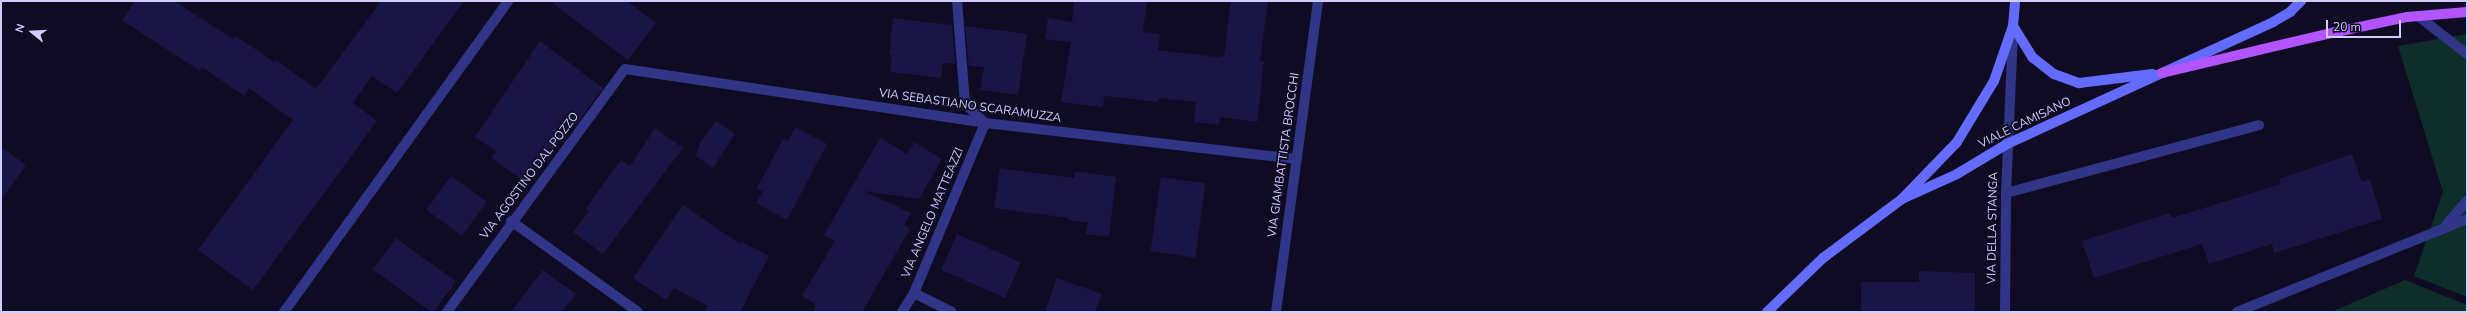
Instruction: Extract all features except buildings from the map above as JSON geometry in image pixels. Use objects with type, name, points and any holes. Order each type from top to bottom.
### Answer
[{"type":"main road","name":"VIALE CAMISANO","points":[[1767,312],[1823,258],[1902,199],[1957,142],[1976,114],[1994,81],[2013,26],[2015,1]]},
{"type":"main road","name":"VIALE CAMISANO","points":[[1902,199],[1957,174],[2007,144],[2273,22],[2290,12],[2301,1]]},
{"type":"main road","points":[[2162,73],[2336,32],[2418,16],[2467,12]]},
{"type":"main road","name":"VIALE CAMISANO","points":[[2013,26],[2032,57],[2054,74],[2079,83],[2162,73]]},
{"type":"street","points":[[284,312],[508,1]]},
{"type":"street","points":[[957,1],[965,104],[985,123]]},
{"type":"street","name":"VIA GIAMBATTISTA BROCCHI","points":[[1276,312],[1318,1]]},
{"type":"street","points":[[2418,16],[2467,54]]},
{"type":"street","name":"VIA DELLA STANGA","points":[[2005,312],[2007,144],[2013,26]]},
{"type":"street","name":"VIA AGOSTINO DAL POZZO","points":[[447,312],[511,221],[625,69],[641,73]]},
{"type":"street","name":"VIA SEBASTIANO SCARAMUZZA","points":[[641,73],[985,123],[1297,159]]},
{"type":"street","name":"VIA ANGELO MATTEAZZI","points":[[902,312],[914,293],[985,123]]},
{"type":"street","points":[[2006,193],[2259,125]]},
{"type":"street","points":[[2445,226],[2467,201]]},
{"type":"street","points":[[2237,312],[2445,226],[2467,219]]},
{"type":"street","points":[[511,221],[638,312]]},
{"type":"street","points":[[914,293],[952,312]]},
{"type":"green space","points":[[2467,34],[2467,297],[2414,276],[2443,192],[2398,46]]},
{"type":"green space","points":[[2405,280],[2467,305],[2467,312],[2331,312]]}]
